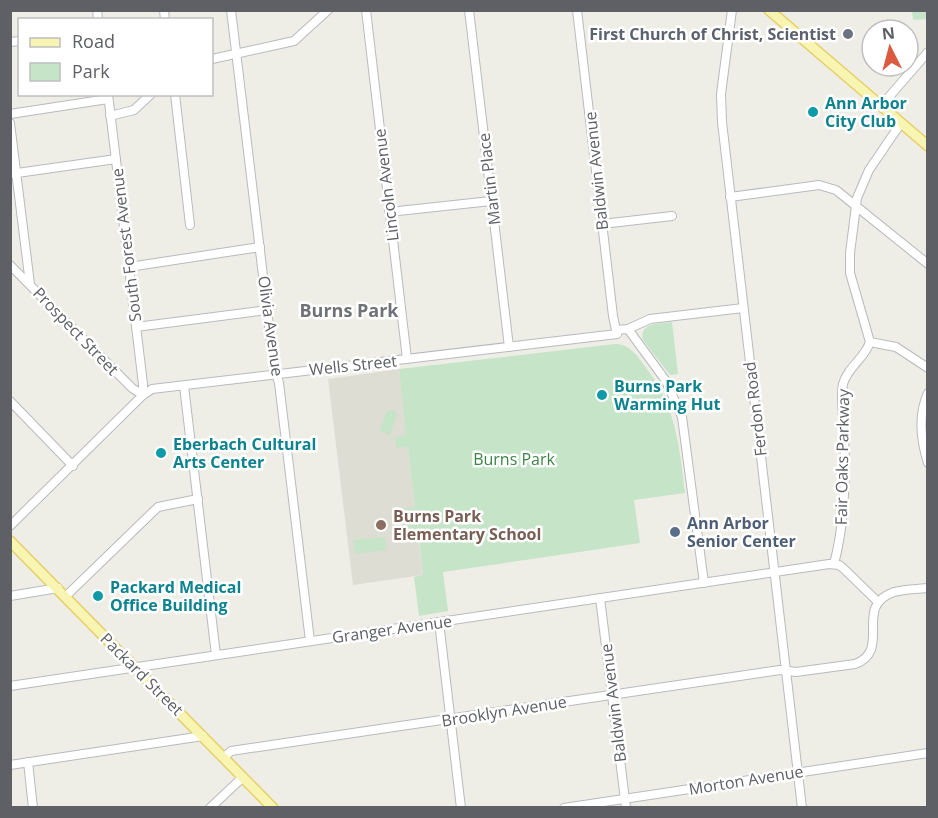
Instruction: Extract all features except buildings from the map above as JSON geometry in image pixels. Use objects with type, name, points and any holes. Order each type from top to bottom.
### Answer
[{"type":"main road","points":[[770,10],[927,146]]},
{"type":"main road","name":"Packard Street","points":[[10,541],[273,807]]},
{"type":"street","name":"Olivia Avenue","points":[[231,10],[310,641]]},
{"type":"street","points":[[213,58],[294,41],[328,10]]},
{"type":"street","name":"Lincoln Avenue","points":[[366,10],[407,359]]},
{"type":"street","name":"Martin Place","points":[[469,10],[509,347]]},
{"type":"street","name":"Baldwin Avenue","points":[[577,10],[616,330]]},
{"type":"street","name":"Ferdon Road","points":[[732,10],[721,100],[730,196],[802,807]]},
{"type":"street","points":[[880,106],[927,52]]},
{"type":"street","points":[[110,116],[134,110],[149,96]]},
{"type":"street","points":[[175,96],[189,225]]},
{"type":"street","points":[[10,114],[108,97]]},
{"type":"street","name":"South Forest Avenue","points":[[108,97],[142,395]]},
{"type":"street","points":[[10,123],[14,174],[30,284]]},
{"type":"street","points":[[901,123],[869,170],[857,198],[850,253],[850,273],[870,342],[896,347],[927,368]]},
{"type":"street","points":[[14,174],[116,159]]},
{"type":"street","points":[[730,196],[819,184],[836,190],[927,264]]},
{"type":"street","points":[[389,212],[491,201]]},
{"type":"street","points":[[602,224],[672,216]]},
{"type":"street","points":[[129,267],[260,247]]},
{"type":"street","name":"Prospect Street","points":[[10,265],[132,388],[142,395]]},
{"type":"street","name":"Wells Street","points":[[142,395],[152,389],[617,334],[616,330],[628,329],[650,319],[743,308]]},
{"type":"street","points":[[136,327],[267,310]]},
{"type":"street","points":[[628,329],[666,381],[682,417],[704,583]]},
{"type":"street","name":"Fair Oaks Parkway","points":[[834,564],[843,518],[842,387],[845,376],[867,351],[870,342]]},
{"type":"street","points":[[184,386],[216,655]]},
{"type":"street","points":[[927,393],[922,414],[922,438],[927,463]]},
{"type":"street","points":[[10,526],[142,395]]},
{"type":"street","points":[[10,401],[73,466]]},
{"type":"street","points":[[66,596],[158,507],[198,499]]},
{"type":"street","points":[[834,564],[843,568],[878,603],[897,591],[927,588]]},
{"type":"street","name":"Granger Avenue","points":[[10,686],[834,564]]},
{"type":"street","points":[[10,596],[58,588]]},
{"type":"street","name":"Baldwin Avenue","points":[[600,598],[626,807]]},
{"type":"street","name":"Brooklyn Avenue","points":[[224,757],[231,751],[612,694],[780,670],[796,672],[855,664],[863,661],[873,647],[873,618],[878,603]]},
{"type":"street","points":[[439,622],[461,807]]},
{"type":"street","points":[[10,765],[203,736]]},
{"type":"street","name":"Morton Avenue","points":[[564,807],[927,753]]},
{"type":"street","points":[[28,762],[33,807]]},
{"type":"street","points":[[210,807],[243,777]]},
{"type":"shaded area","name":"Burns Park Elementary School","points":[[399,369],[423,575],[353,585],[328,379]]},
{"type":"green space","points":[[912,11],[927,11],[927,19],[913,18]]},
{"type":"green space","points":[[672,322],[678,374],[670,375],[643,340],[643,334],[647,327]]},
{"type":"green space","name":"Burns Park","points":[[615,344],[628,348],[635,354],[655,380],[663,395],[678,441],[685,493],[634,500],[640,543],[443,572],[448,611],[419,616],[414,577],[423,575],[419,537],[410,537],[406,508],[415,507],[408,447],[396,448],[395,437],[406,435],[399,369]]},
{"type":"green space","points":[[396,411],[397,415],[390,435],[380,431],[386,412]]},
{"type":"green space","points":[[385,537],[386,550],[355,554],[353,540]]},
{"type":"place","name":"First Church of Christ, Scientist","points":[[848,34]]},
{"type":"place","name":"Ann Arbor City Club","points":[[813,112]]},
{"type":"place","name":"Burns Park Warming Hut","points":[[602,395]]},
{"type":"place","name":"Eberbach Cultural Arts Center","points":[[161,453]]},
{"type":"place","name":"Burns Park Elementary School","points":[[381,525]]},
{"type":"place","name":"Ann Arbor Senior Center","points":[[675,532]]},
{"type":"place","name":"Packard Medical Office Building","points":[[98,596]]},
{"type":"district","name":"Burns Park","points":[[349,311]]}]
